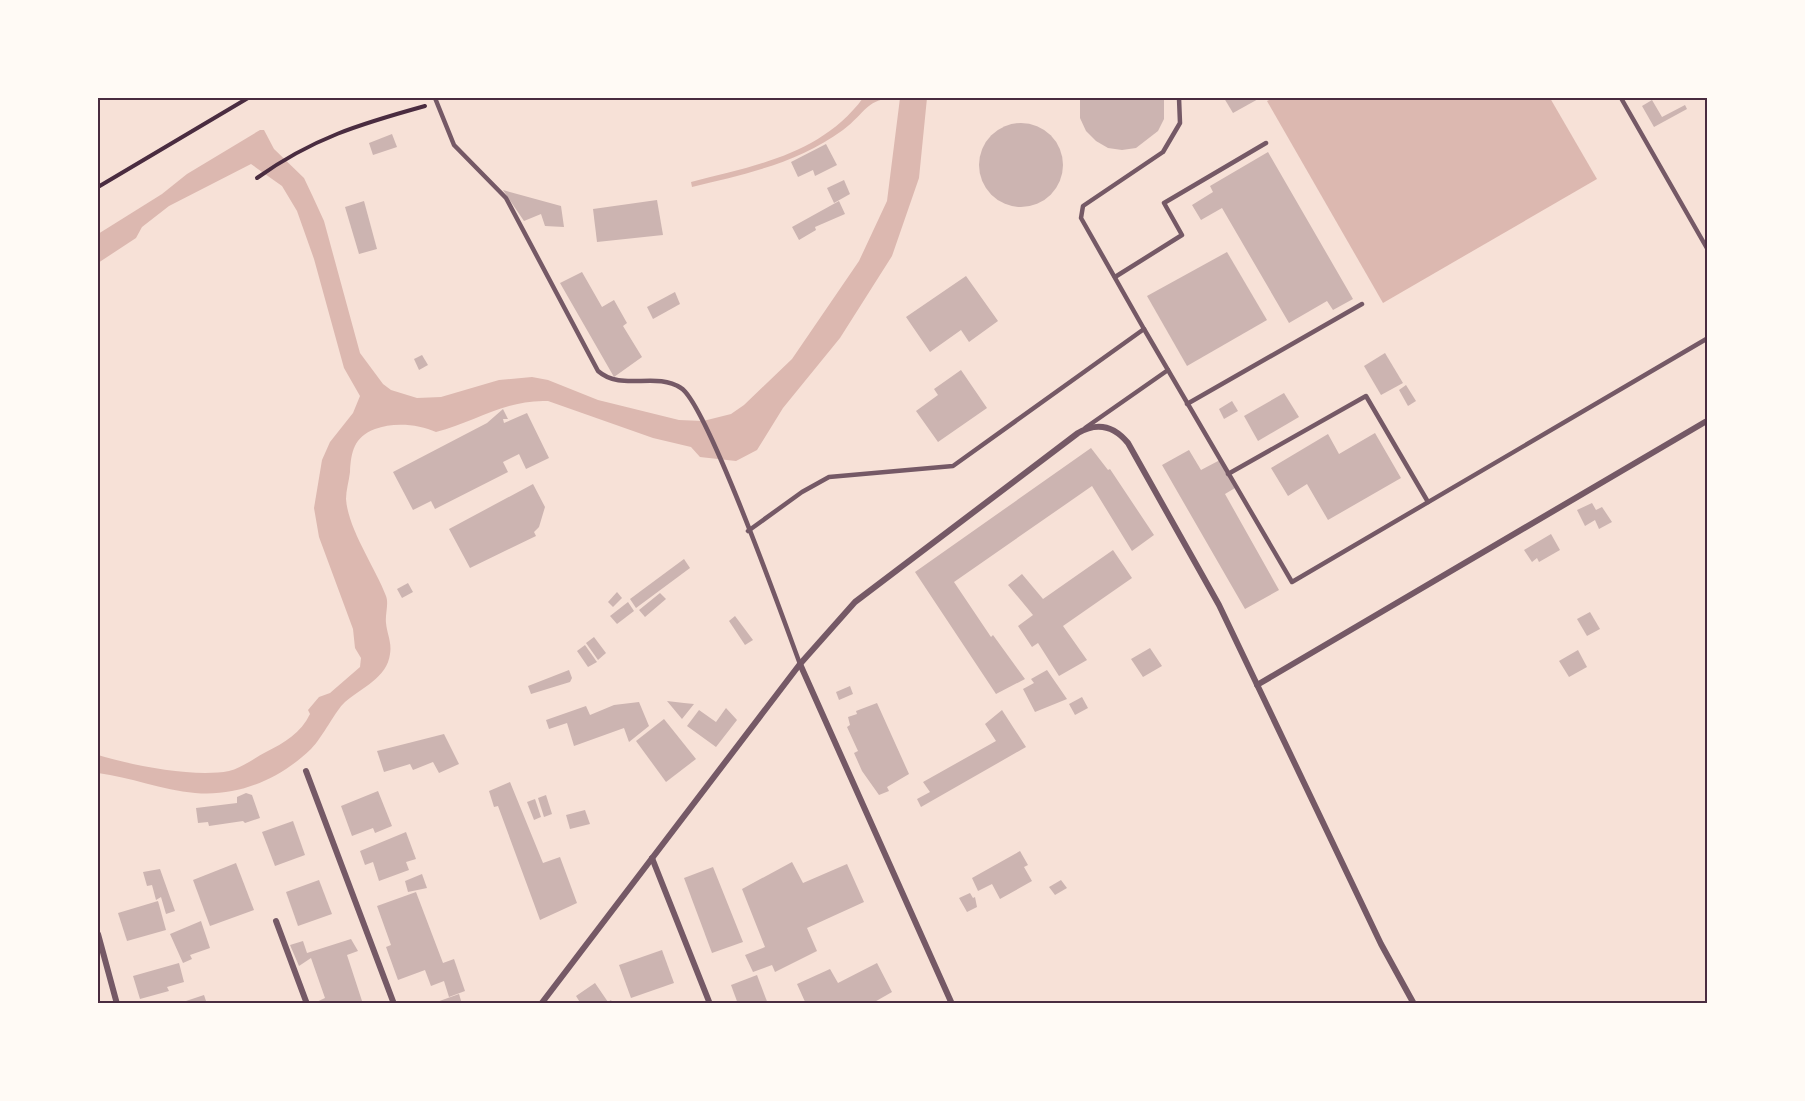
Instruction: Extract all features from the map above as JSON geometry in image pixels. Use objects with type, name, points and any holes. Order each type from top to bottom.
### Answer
[{"type":"street","points":[[1257,685],[1705,422]]},
{"type":"street","points":[[541,1004],[800,664],[855,602],[1078,433],[1096,426],[1115,430],[1128,443],[1219,605],[1381,944],[1414,1004]]},
{"type":"street","points":[[800,664],[952,1004]]},
{"type":"street","points":[[306,771],[394,1004]]},
{"type":"street","points":[[652,858],[710,1004]]},
{"type":"street","points":[[276,921],[307,1004]]},
{"type":"street","points":[[98,934],[117,1004]]},
{"type":"lane","points":[[1179,98],[1180,123],[1163,152],[1083,206],[1081,218],[1292,582],[1707,338]]},
{"type":"lane","points":[[1621,98],[1707,250]]},
{"type":"lane","points":[[436,100],[454,145],[506,198],[598,371],[607,379],[619,382],[658,381],[681,387],[699,409],[800,664]]},
{"type":"lane","points":[[1115,277],[1182,235],[1164,203],[1266,143]]},
{"type":"lane","points":[[1187,404],[1362,304]]},
{"type":"lane","points":[[748,531],[802,492],[829,477],[953,466],[1144,329]]},
{"type":"lane","points":[[1078,433],[1168,370]]},
{"type":"lane","points":[[1228,474],[1366,396],[1428,502]]},
{"type":"path","points":[[98,187],[248,98]]},
{"type":"path","points":[[257,178],[287,157],[353,125],[436,100]]},
{"type":"shaded area","points":[[863,98],[889,98],[873,103],[843,130],[808,151],[752,172],[692,187],[691,182],[762,163],[807,145],[846,117]]},
{"type":"shaded area","points":[[900,98],[927,98],[919,178],[892,256],[840,338],[783,408],[757,450],[736,461],[700,457],[691,447],[653,438],[548,401],[533,401],[505,407],[436,432],[422,427],[398,425],[368,432],[358,441],[351,458],[346,499],[352,523],[387,599],[386,623],[390,650],[384,670],[341,706],[320,738],[299,760],[258,784],[227,792],[195,793],[98,773],[98,755],[127,763],[181,772],[215,773],[239,768],[297,732],[310,714],[308,710],[319,697],[330,693],[360,667],[361,658],[355,648],[353,629],[319,537],[314,508],[322,460],[330,442],[353,413],[360,396],[344,368],[314,259],[297,211],[282,186],[251,164],[169,206],[142,227],[136,238],[98,263],[98,234],[162,194],[187,174],[260,130],[264,130],[274,149],[304,178],[324,221],[360,353],[383,384],[391,390],[417,398],[441,397],[499,380],[532,377],[548,380],[598,400],[679,420],[703,421],[731,414],[744,405],[792,359],[859,261],[887,201]]},
{"type":"shaded area","points":[[1273,98],[1550,98],[1597,179],[1383,303],[1267,101]]},
{"type":"building","points":[[1080,98],[1164,98],[1164,119],[1158,131],[1136,148],[1122,150],[1108,148],[1086,131],[1080,118]]},
{"type":"building","points":[[1224,98],[1260,98],[1233,113]]},
{"type":"building","points":[[1652,100],[1662,117],[1685,105],[1687,109],[1654,127],[1642,106]]},
{"type":"building","points":[[1021,123],[1037,126],[1051,135],[1060,149],[1063,165],[1060,181],[1051,195],[1037,204],[1021,207],[1005,204],[991,195],[982,181],[979,165],[982,149],[991,135],[1005,126]]},
{"type":"building","points":[[392,134],[397,147],[373,155],[369,143]]},
{"type":"building","points":[[826,144],[837,165],[815,176],[813,170],[798,177],[791,162]]},
{"type":"building","points":[[1268,152],[1353,299],[1333,310],[1327,301],[1289,323],[1222,208],[1201,220],[1192,205],[1213,192],[1210,186]]},
{"type":"building","points":[[844,180],[850,194],[834,203],[827,188]]},
{"type":"building","points":[[503,190],[561,206],[564,227],[545,226],[541,214],[524,221]]},
{"type":"building","points":[[657,200],[663,235],[597,242],[593,209]]},
{"type":"building","points":[[364,201],[377,249],[359,254],[345,207]]},
{"type":"building","points":[[839,201],[845,214],[815,227],[816,230],[799,240],[792,227]]},
{"type":"building","points":[[1227,252],[1267,320],[1187,366],[1147,296]]},
{"type":"building","points":[[582,272],[602,307],[614,300],[627,323],[623,326],[642,357],[614,377],[560,283]]},
{"type":"building","points":[[966,276],[998,321],[969,342],[961,330],[930,352],[906,317]]},
{"type":"building","points":[[675,292],[680,304],[653,319],[647,307]]},
{"type":"building","points":[[1385,353],[1403,383],[1381,395],[1364,366]]},
{"type":"building","points":[[422,355],[428,365],[419,370],[414,359]]},
{"type":"building","points":[[961,370],[987,408],[938,442],[916,411],[938,395],[934,389]]},
{"type":"building","points":[[1406,385],[1416,401],[1408,406],[1399,390]]},
{"type":"building","points":[[1284,393],[1299,417],[1258,441],[1244,416]]},
{"type":"building","points":[[1232,401],[1238,411],[1224,419],[1219,409]]},
{"type":"building","points":[[503,409],[508,419],[503,419],[504,423],[527,413],[549,458],[526,469],[519,454],[503,462],[508,472],[435,509],[431,501],[413,510],[393,472],[487,423]]},
{"type":"building","points":[[1375,433],[1401,478],[1328,520],[1307,484],[1288,496],[1271,468],[1328,434],[1339,454]]},
{"type":"building","points":[[1091,448],[1108,470],[1110,469],[1154,535],[1132,551],[1092,486],[954,582],[991,637],[993,635],[1025,679],[996,694],[915,572]]},
{"type":"building","points":[[1189,450],[1201,470],[1220,460],[1235,488],[1225,494],[1279,590],[1245,609],[1162,465]]},
{"type":"building","points":[[533,484],[545,507],[539,527],[534,532],[536,536],[470,568],[449,529]]},
{"type":"building","points":[[1592,503],[1596,510],[1602,507],[1612,522],[1599,529],[1595,520],[1585,526],[1577,510]]},
{"type":"building","points":[[1551,534],[1560,550],[1539,562],[1537,558],[1532,562],[1524,550]]},
{"type":"building","points":[[1113,550],[1132,578],[1063,626],[1087,660],[1059,676],[1038,643],[1032,647],[1018,626],[1033,615],[1008,585],[1022,574],[1043,599]]},
{"type":"building","points":[[684,559],[690,568],[636,608],[630,599]]},
{"type":"building","points":[[408,583],[413,592],[402,598],[397,589]]},
{"type":"building","points":[[617,592],[622,598],[613,607],[608,602]]},
{"type":"building","points":[[660,593],[666,599],[645,617],[639,610]]},
{"type":"building","points":[[628,602],[634,611],[617,624],[610,616]]},
{"type":"building","points":[[1590,612],[1600,629],[1587,636],[1577,619]]},
{"type":"building","points":[[735,616],[753,640],[745,645],[729,621]]},
{"type":"building","points":[[594,637],[606,653],[598,660],[586,643]]},
{"type":"building","points":[[585,645],[597,662],[588,667],[577,651]]},
{"type":"building","points":[[1150,648],[1162,666],[1143,677],[1131,659]]},
{"type":"building","points":[[1578,650],[1587,667],[1569,677],[1559,661]]},
{"type":"building","points":[[569,670],[572,678],[570,682],[531,694],[528,686]]},
{"type":"building","points":[[1047,670],[1067,699],[1035,712],[1023,689],[1034,683],[1031,679]]},
{"type":"building","points":[[850,686],[853,694],[839,700],[836,692]]},
{"type":"building","points":[[1082,697],[1088,708],[1075,715],[1069,704]]},
{"type":"building","points":[[667,701],[684,703],[694,704],[682,719]]},
{"type":"building","points":[[639,702],[649,726],[629,742],[624,728],[574,746],[567,723],[549,729],[546,720],[586,706],[590,715],[614,705]]},
{"type":"building","points":[[877,703],[909,774],[887,787],[889,791],[879,795],[862,771],[854,753],[858,751],[847,727],[850,725],[848,717],[857,714],[856,711]]},
{"type":"building","points":[[726,708],[737,720],[716,747],[687,726],[699,710],[716,722]]},
{"type":"building","points":[[1002,710],[1026,747],[921,807],[917,799],[930,792],[923,782],[996,741],[985,724]]},
{"type":"building","points":[[664,719],[696,759],[666,782],[636,741]]},
{"type":"building","points":[[444,734],[459,764],[439,773],[433,762],[413,770],[410,764],[384,772],[377,751]]},
{"type":"building","points":[[510,782],[543,863],[560,857],[577,903],[540,920],[498,806],[494,807],[489,791]]},
{"type":"building","points":[[378,791],[392,826],[375,833],[373,828],[352,836],[341,806]]},
{"type":"building","points":[[246,793],[252,795],[260,818],[245,823],[243,821],[209,826],[208,822],[198,823],[196,808],[237,803],[237,797]]},
{"type":"building","points":[[546,795],[552,814],[544,817],[538,798]]},
{"type":"building","points":[[535,799],[541,817],[534,820],[527,802]]},
{"type":"building","points":[[585,810],[590,824],[570,829],[566,815]]},
{"type":"building","points":[[293,821],[305,855],[275,866],[262,832]]},
{"type":"building","points":[[406,832],[416,859],[406,862],[409,870],[379,881],[373,862],[365,865],[360,851]]},
{"type":"building","points":[[1020,851],[1028,865],[1024,867],[1032,881],[1000,899],[992,884],[978,891],[972,878]]},
{"type":"building","points":[[792,862],[803,883],[847,864],[864,902],[807,928],[817,951],[775,972],[772,965],[753,972],[745,955],[765,947],[742,889]]},
{"type":"building","points":[[236,863],[254,910],[210,926],[193,880]]},
{"type":"building","points":[[713,867],[743,942],[712,953],[684,878]]},
{"type":"building","points":[[160,869],[175,911],[166,914],[161,897],[156,900],[152,885],[147,886],[143,872]]},
{"type":"building","points":[[422,874],[427,888],[408,892],[405,881]]},
{"type":"building","points":[[319,880],[332,914],[298,926],[286,892]]},
{"type":"building","points":[[1061,880],[1067,888],[1055,895],[1049,887]]},
{"type":"building","points":[[416,892],[443,963],[454,959],[465,991],[449,997],[444,981],[431,986],[425,970],[398,980],[386,947],[391,945],[377,906]]},
{"type":"building","points":[[970,893],[973,898],[975,897],[977,907],[967,912],[959,898]]},
{"type":"building","points":[[158,901],[166,930],[127,941],[118,913]]},
{"type":"building","points":[[201,921],[210,948],[190,955],[192,959],[183,963],[170,934]]},
{"type":"building","points":[[351,939],[358,951],[347,955],[363,1004],[312,1004],[325,998],[311,958],[299,966],[290,945],[303,941],[307,953]]},
{"type":"building","points":[[662,950],[674,983],[631,998],[619,965]]},
{"type":"building","points":[[179,963],[184,982],[167,987],[169,991],[140,999],[133,976]]},
{"type":"building","points":[[877,963],[892,992],[871,1004],[806,1004],[797,984],[830,969],[838,983]]},
{"type":"building","points":[[757,975],[768,1004],[738,1004],[731,985]]},
{"type":"building","points":[[595,983],[608,1002],[611,1000],[613,1004],[581,1004],[576,996]]},
{"type":"building","points":[[459,994],[462,1004],[434,1004],[434,1003]]},
{"type":"building","points":[[204,995],[207,1004],[187,1004],[186,1001]]}]
